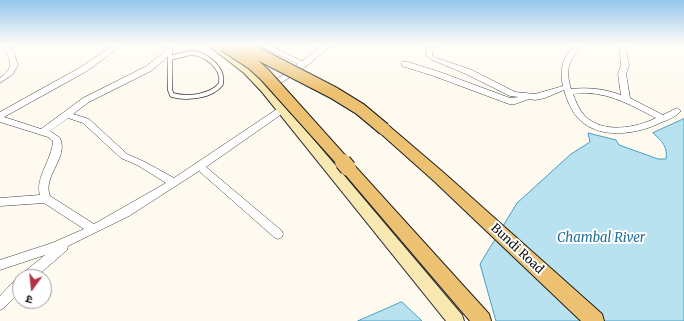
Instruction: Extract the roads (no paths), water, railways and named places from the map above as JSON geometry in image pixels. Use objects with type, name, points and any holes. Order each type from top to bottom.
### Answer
[{"type":"main road","points":[[247,60],[265,75],[482,321]]},
{"type":"main road","name":"Bundi Road","points":[[271,60],[334,92],[360,109],[439,177],[596,321]]},
{"type":"street","points":[[0,81],[13,71],[15,65],[14,60]]},
{"type":"street","points":[[1,119],[96,60]]},
{"type":"street","points":[[43,132],[86,100],[148,69],[157,60]]},
{"type":"street","points":[[233,60],[247,70],[283,109],[456,321]]},
{"type":"street","points":[[295,60],[304,64]]},
{"type":"street","points":[[266,90],[309,60]]},
{"type":"street","points":[[437,60],[469,72],[513,94],[530,97]]},
{"type":"street","points":[[567,60],[567,89],[579,116],[593,125],[615,129],[641,128],[677,111]]},
{"type":"street","points":[[624,60],[625,65],[622,74],[626,100]]},
{"type":"street","points":[[405,64],[434,73],[509,101],[545,95],[567,89],[594,90],[626,100],[663,118]]},
{"type":"street","points":[[0,265],[70,241],[92,229],[174,183],[283,109]]},
{"type":"street","points":[[66,114],[86,121],[124,156],[142,164],[174,183]]},
{"type":"street","points":[[1,119],[43,132],[51,135],[57,140],[55,156],[43,184],[43,192],[46,198],[92,229]]},
{"type":"street","points":[[199,166],[278,234]]},
{"type":"street","points":[[0,202],[46,198]]},
{"type":"street","points":[[37,269],[70,241]]},
{"type":"street","points":[[0,304],[12,291]]},
{"type":"lane","points":[[169,60],[170,90],[172,95],[181,97],[207,93],[221,85],[222,80],[211,60]]},
{"type":"water","name":"Chambal River","points":[[684,119],[684,321],[496,321],[480,264],[517,203],[571,154],[590,142],[588,133],[616,140],[619,145],[658,159],[666,159],[664,144],[653,133]]},
{"type":"water","points":[[402,302],[422,321],[358,321]]}]
